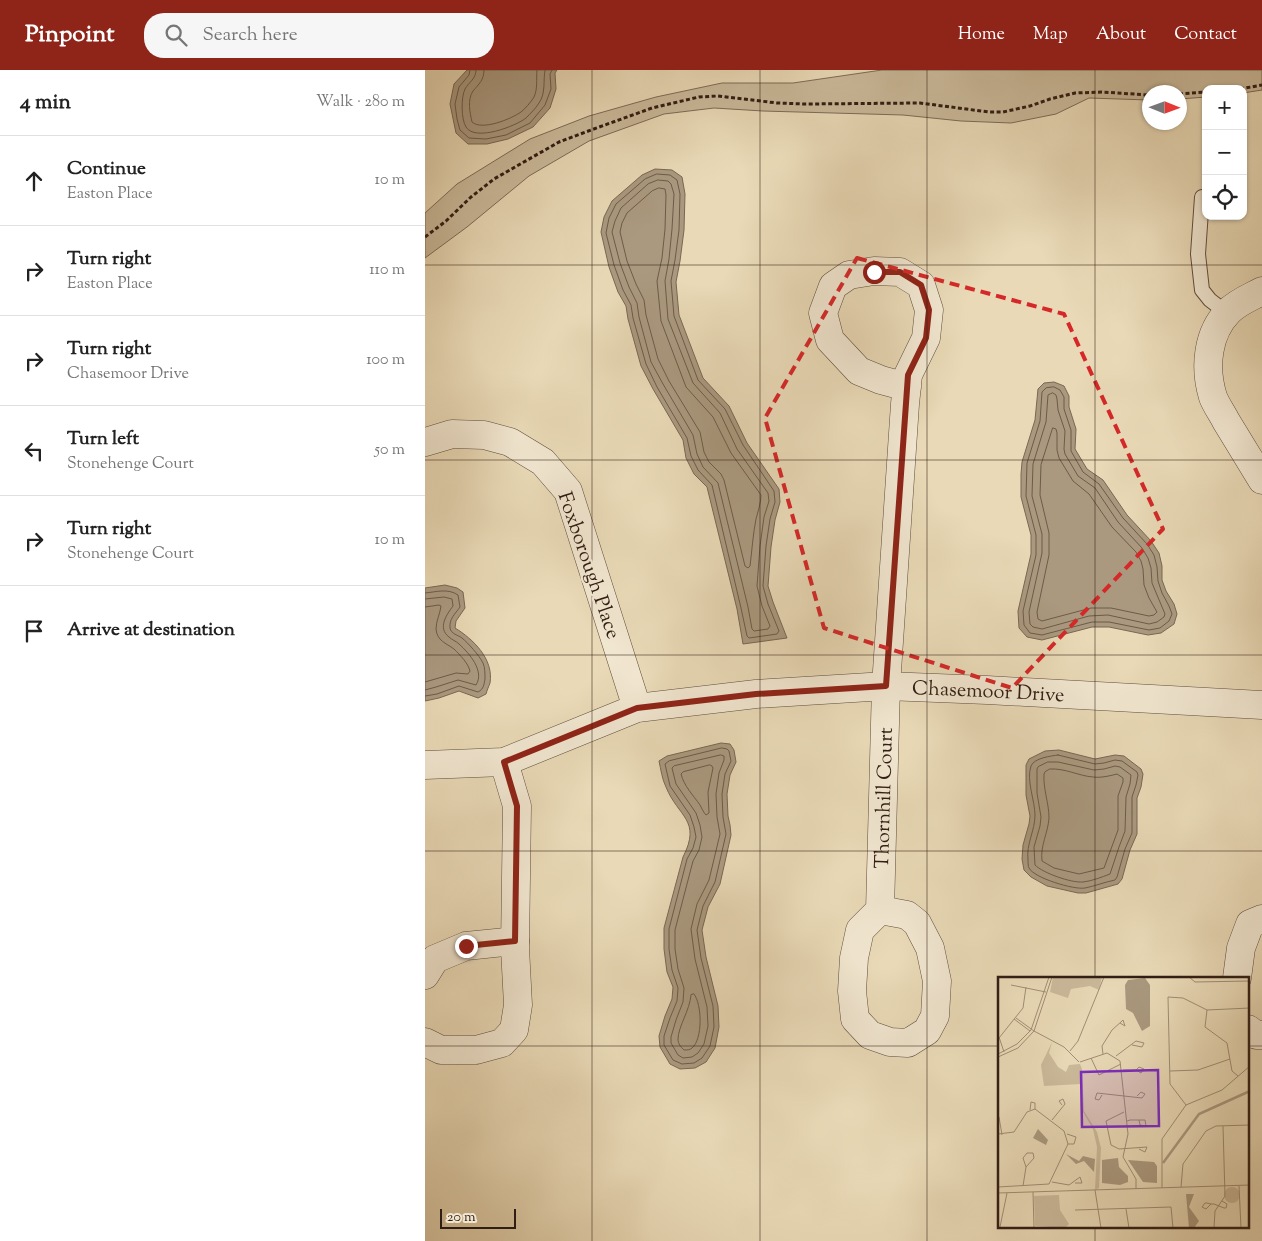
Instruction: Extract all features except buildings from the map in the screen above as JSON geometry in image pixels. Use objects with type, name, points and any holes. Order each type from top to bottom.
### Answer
[{"type":"street","points":[[874,272],[900,272],[921,285],[929,310],[926,338],[908,375],[907,386],[881,380],[859,371],[830,340],[823,313],[833,286],[849,275],[874,272]]},
{"type":"street","points":[[1262,291],[1230,309],[1217,325],[1211,341],[1208,362],[1209,380],[1214,399],[1262,480]]},
{"type":"street","name":"Thornhill Court","points":[[880,910],[886,686],[907,386]]},
{"type":"street","name":"Foxborough Place","points":[[425,442],[452,434],[484,435],[509,442],[543,462],[568,491],[637,708]]},
{"type":"street","name":"Chasemoor Drive","points":[[425,765],[504,762],[637,708],[756,694],[886,686],[997,690],[1262,705]]},
{"type":"street","points":[[425,1042],[441,1050],[476,1050],[502,1043],[514,1030],[517,1005],[515,941],[517,806],[504,762]]},
{"type":"street","points":[[880,910],[907,915],[917,923],[930,948],[937,980],[935,1016],[927,1031],[908,1043],[890,1042],[870,1036],[855,1019],[852,991],[854,958],[860,930],[880,910]]},
{"type":"street","points":[[1237,977],[1241,948],[1250,924],[1262,919]]},
{"type":"street","points":[[425,975],[435,959],[466,946],[515,941]]},
{"type":"street","points":[[1249,1030],[1257,1035],[1262,1035]]},
{"type":"lane","points":[[1202,197],[1198,254],[1202,290],[1210,300],[1227,314]]},
{"type":"path","points":[[1247,88],[1262,85]]},
{"type":"path","points":[[425,237],[494,179],[559,142],[652,108],[699,97],[718,96],[777,103],[805,104],[920,103],[1003,112],[1075,93],[1102,92],[1142,95]]},
{"type":"path","points":[[1187,93],[1202,92]]},
{"type":"highlighted area","points":[[857,258],[1064,314],[1163,529],[1012,688],[824,628],[765,418]]},
{"type":"shaded area","points":[[882,70],[1262,70],[1262,90],[1247,92],[1247,85],[1202,85],[1202,97],[1187,98],[1187,85],[1142,85],[1142,100],[1089,98],[1056,114],[1011,123],[961,121],[903,115],[714,108],[664,114],[589,141],[529,176],[467,227],[425,258],[425,213],[457,184],[530,139],[589,116],[656,97],[722,83],[793,83]]},
{"type":"water","points":[[467,70],[557,70],[555,73],[556,89],[550,108],[533,127],[508,139],[487,144],[468,144],[456,133],[450,104],[454,84]]},
{"type":"water","points":[[655,169],[672,170],[682,177],[685,194],[684,230],[676,282],[679,315],[703,378],[729,406],[747,443],[779,489],[780,502],[771,547],[768,586],[787,638],[743,644],[737,609],[707,487],[694,474],[686,458],[683,440],[641,366],[626,306],[618,292],[609,267],[601,232],[604,217],[612,201],[642,175]]},
{"type":"water","points":[[1054,382],[1064,386],[1069,396],[1069,407],[1076,429],[1075,449],[1087,469],[1103,480],[1127,515],[1151,541],[1159,553],[1162,566],[1162,580],[1177,614],[1174,624],[1161,633],[1148,635],[1109,627],[1092,627],[1042,640],[1027,637],[1019,628],[1018,611],[1031,554],[1031,535],[1021,497],[1022,462],[1035,420],[1038,389],[1044,383]]},
{"type":"water","points":[[445,585],[457,588],[463,592],[465,608],[456,621],[455,628],[475,644],[489,666],[490,683],[486,694],[478,698],[459,691],[425,701],[425,588]]},
{"type":"water","points":[[721,743],[730,744],[734,750],[736,762],[730,775],[727,794],[731,835],[720,884],[708,907],[702,930],[706,957],[718,1006],[719,1027],[715,1048],[706,1062],[695,1068],[680,1069],[670,1064],[660,1047],[659,1036],[672,999],[673,987],[667,972],[664,928],[690,835],[686,819],[671,797],[665,784],[659,761],[667,756]]},
{"type":"water","points":[[1059,750],[1095,759],[1115,755],[1124,756],[1141,769],[1143,774],[1137,798],[1137,834],[1130,850],[1122,879],[1118,884],[1086,893],[1078,893],[1047,886],[1031,877],[1024,870],[1022,859],[1023,845],[1030,816],[1026,795],[1026,765],[1029,759],[1045,751]]},
{"type":"route","points":[[466,946],[515,941],[517,806],[504,762],[637,708],[756,694],[886,686],[908,375],[926,338],[929,310],[921,285],[900,272],[874,272]]}]
